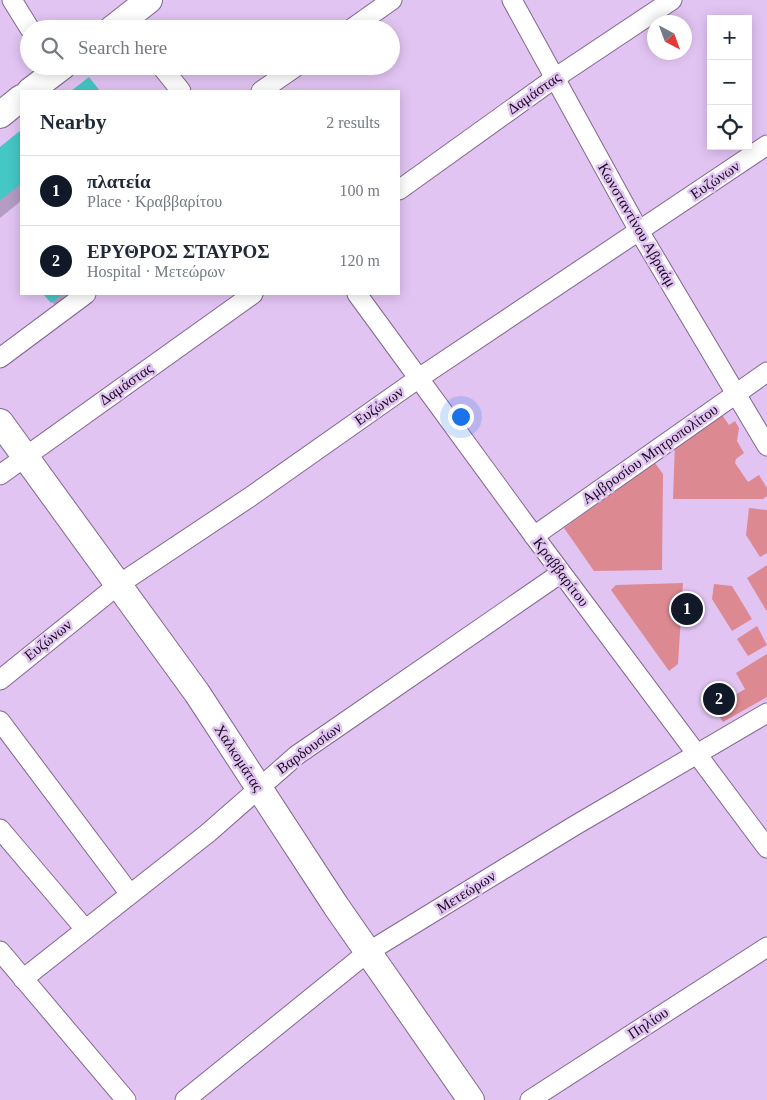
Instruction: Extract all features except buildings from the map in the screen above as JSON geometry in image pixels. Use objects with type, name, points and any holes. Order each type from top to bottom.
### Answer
[{"type":"street","points":[[12,0],[24,20]]},
{"type":"street","points":[[129,20],[149,0]]},
{"type":"street","points":[[364,20],[392,0]]},
{"type":"street","name":"Κωνσταντίνου Αβραάμ","points":[[512,0],[639,231],[767,446]]},
{"type":"street","name":"Δαμάστας","points":[[400,189],[664,2]]},
{"type":"street","points":[[31,90],[49,75]]},
{"type":"street","points":[[168,75],[179,90]]},
{"type":"street","points":[[262,90],[284,75]]},
{"type":"street","points":[[0,115],[20,99]]},
{"type":"street","name":"Ευζώνων","points":[[0,680],[118,584],[250,497],[419,378],[767,145]]},
{"type":"street","points":[[0,358],[85,295]]},
{"type":"street","name":"Δαμάστας","points":[[0,475],[252,295]]},
{"type":"street","name":"Κραββαρίτου","points":[[358,295],[561,573],[767,848]]},
{"type":"street","name":"Αμβροσίου Μητροπολίτου","points":[[534,536],[767,372]]},
{"type":"street","name":"Χαλκομάτας","points":[[0,422],[197,693],[368,952],[471,1100]]},
{"type":"street","name":"Βαρδουσίων","points":[[23,979],[208,833],[297,755],[561,573]]},
{"type":"street","name":"Μετεώρων","points":[[185,1100],[368,952],[574,826],[767,712]]},
{"type":"street","points":[[0,721],[130,894]]},
{"type":"street","points":[[0,829],[85,929]]},
{"type":"street","name":"Πηλίου","points":[[530,1100],[767,947]]},
{"type":"street","points":[[0,951],[116,1097]]},
{"type":"shaded area","points":[[720,412],[729,425],[735,421],[739,428],[737,441],[744,453],[736,459],[735,463],[748,482],[759,475],[767,488],[767,496],[763,499],[673,499],[675,442]]},
{"type":"shaded area","points":[[655,463],[663,474],[662,570],[594,571],[564,528]]},
{"type":"shaded area","points":[[749,508],[767,510],[767,553],[760,557],[746,535]]},
{"type":"shaded area","points":[[767,565],[767,610],[766,610],[747,578]]},
{"type":"shaded area","points":[[683,583],[678,664],[669,671],[611,590],[616,585]]},
{"type":"shaded area","points":[[714,584],[732,586],[752,619],[732,631],[712,599]]},
{"type":"shaded area","points":[[757,626],[767,645],[748,656],[737,639]]},
{"type":"shaded area","points":[[767,654],[767,697],[723,722],[714,708],[745,689],[736,673]]},
{"type":"place","name":"πλατεία","points":[[687,609]]},
{"type":"place","name":"ΕΡΥΘΡΟΣ ΣΤΑΥΡΟΣ","points":[[719,699]]}]
